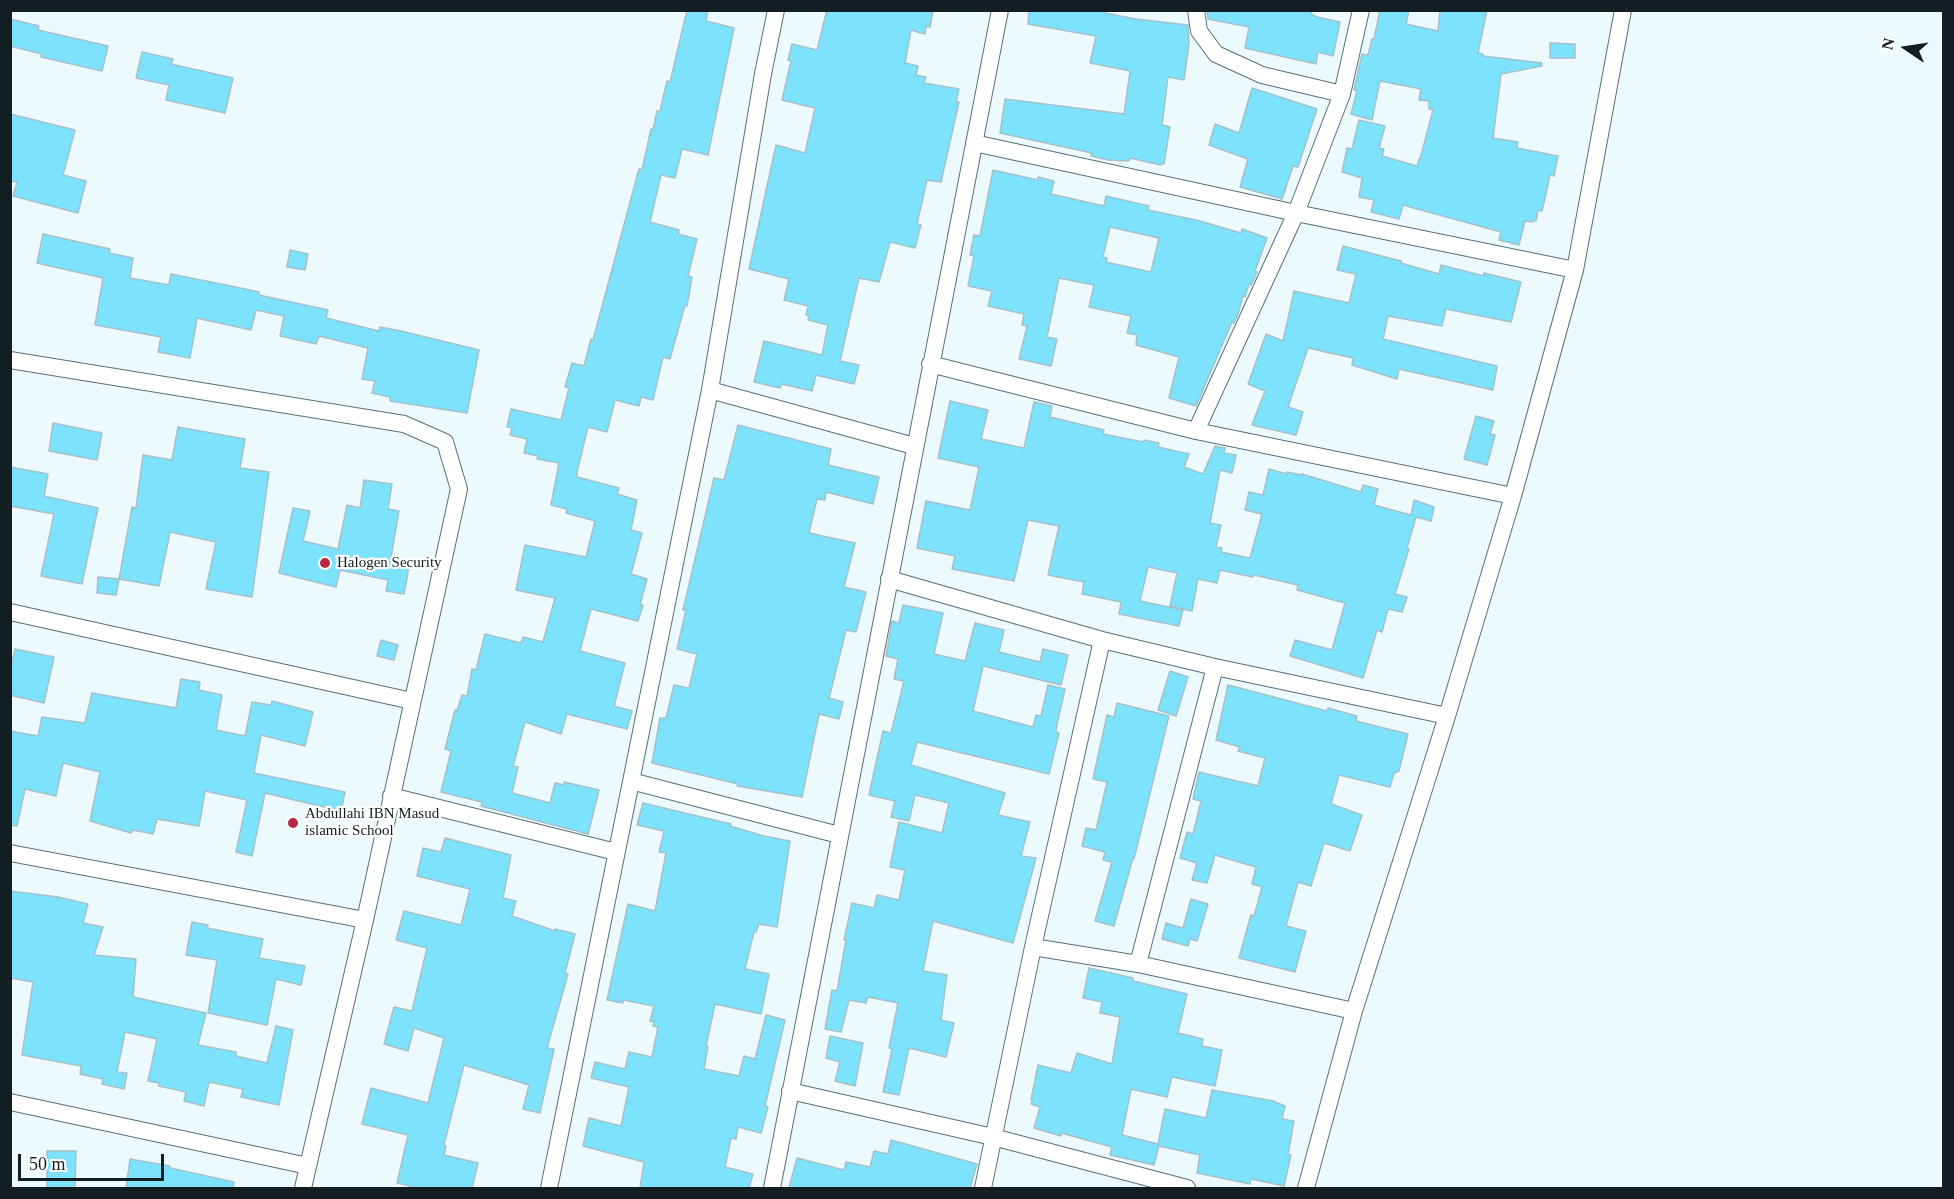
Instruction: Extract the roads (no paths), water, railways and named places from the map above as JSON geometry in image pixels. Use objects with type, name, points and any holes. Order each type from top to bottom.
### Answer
[{"type":"street","points":[[549,1188],[710,390],[763,74],[776,10]]},
{"type":"street","points":[[772,1188],[1000,10]]},
{"type":"street","points":[[1196,10],[1199,31],[1215,54],[1262,75],[1342,94]]},
{"type":"street","points":[[1196,431],[1296,213],[1342,94],[1361,10]]},
{"type":"street","points":[[1306,1188],[1354,1011],[1447,716],[1513,496],[1575,270],[1623,10]]},
{"type":"street","points":[[974,143],[1296,213],[1575,270]]},
{"type":"street","points":[[10,360],[404,424],[445,441],[459,489],[365,920],[303,1188]]},
{"type":"street","points":[[930,364],[1196,431],[1513,496]]},
{"type":"street","points":[[710,390],[914,446]]},
{"type":"street","points":[[889,579],[1102,639],[1215,667],[1447,716]]},
{"type":"street","points":[[10,612],[412,700]]},
{"type":"street","points":[[983,1188],[1033,947],[1102,639]]},
{"type":"street","points":[[1138,964],[1215,667]]},
{"type":"street","points":[[631,782],[839,835]]},
{"type":"street","points":[[391,796],[616,852]]},
{"type":"street","points":[[10,853],[365,920]]},
{"type":"street","points":[[1033,947],[1138,964],[1354,1011]]},
{"type":"street","points":[[790,1090],[993,1137],[1187,1188]]},
{"type":"street","points":[[10,1102],[308,1166]]},
{"type":"place","name":"Halogen Security","points":[[325,563]]},
{"type":"place","name":"Abdullahi IBN Masud islamic School","points":[[293,823]]}]
